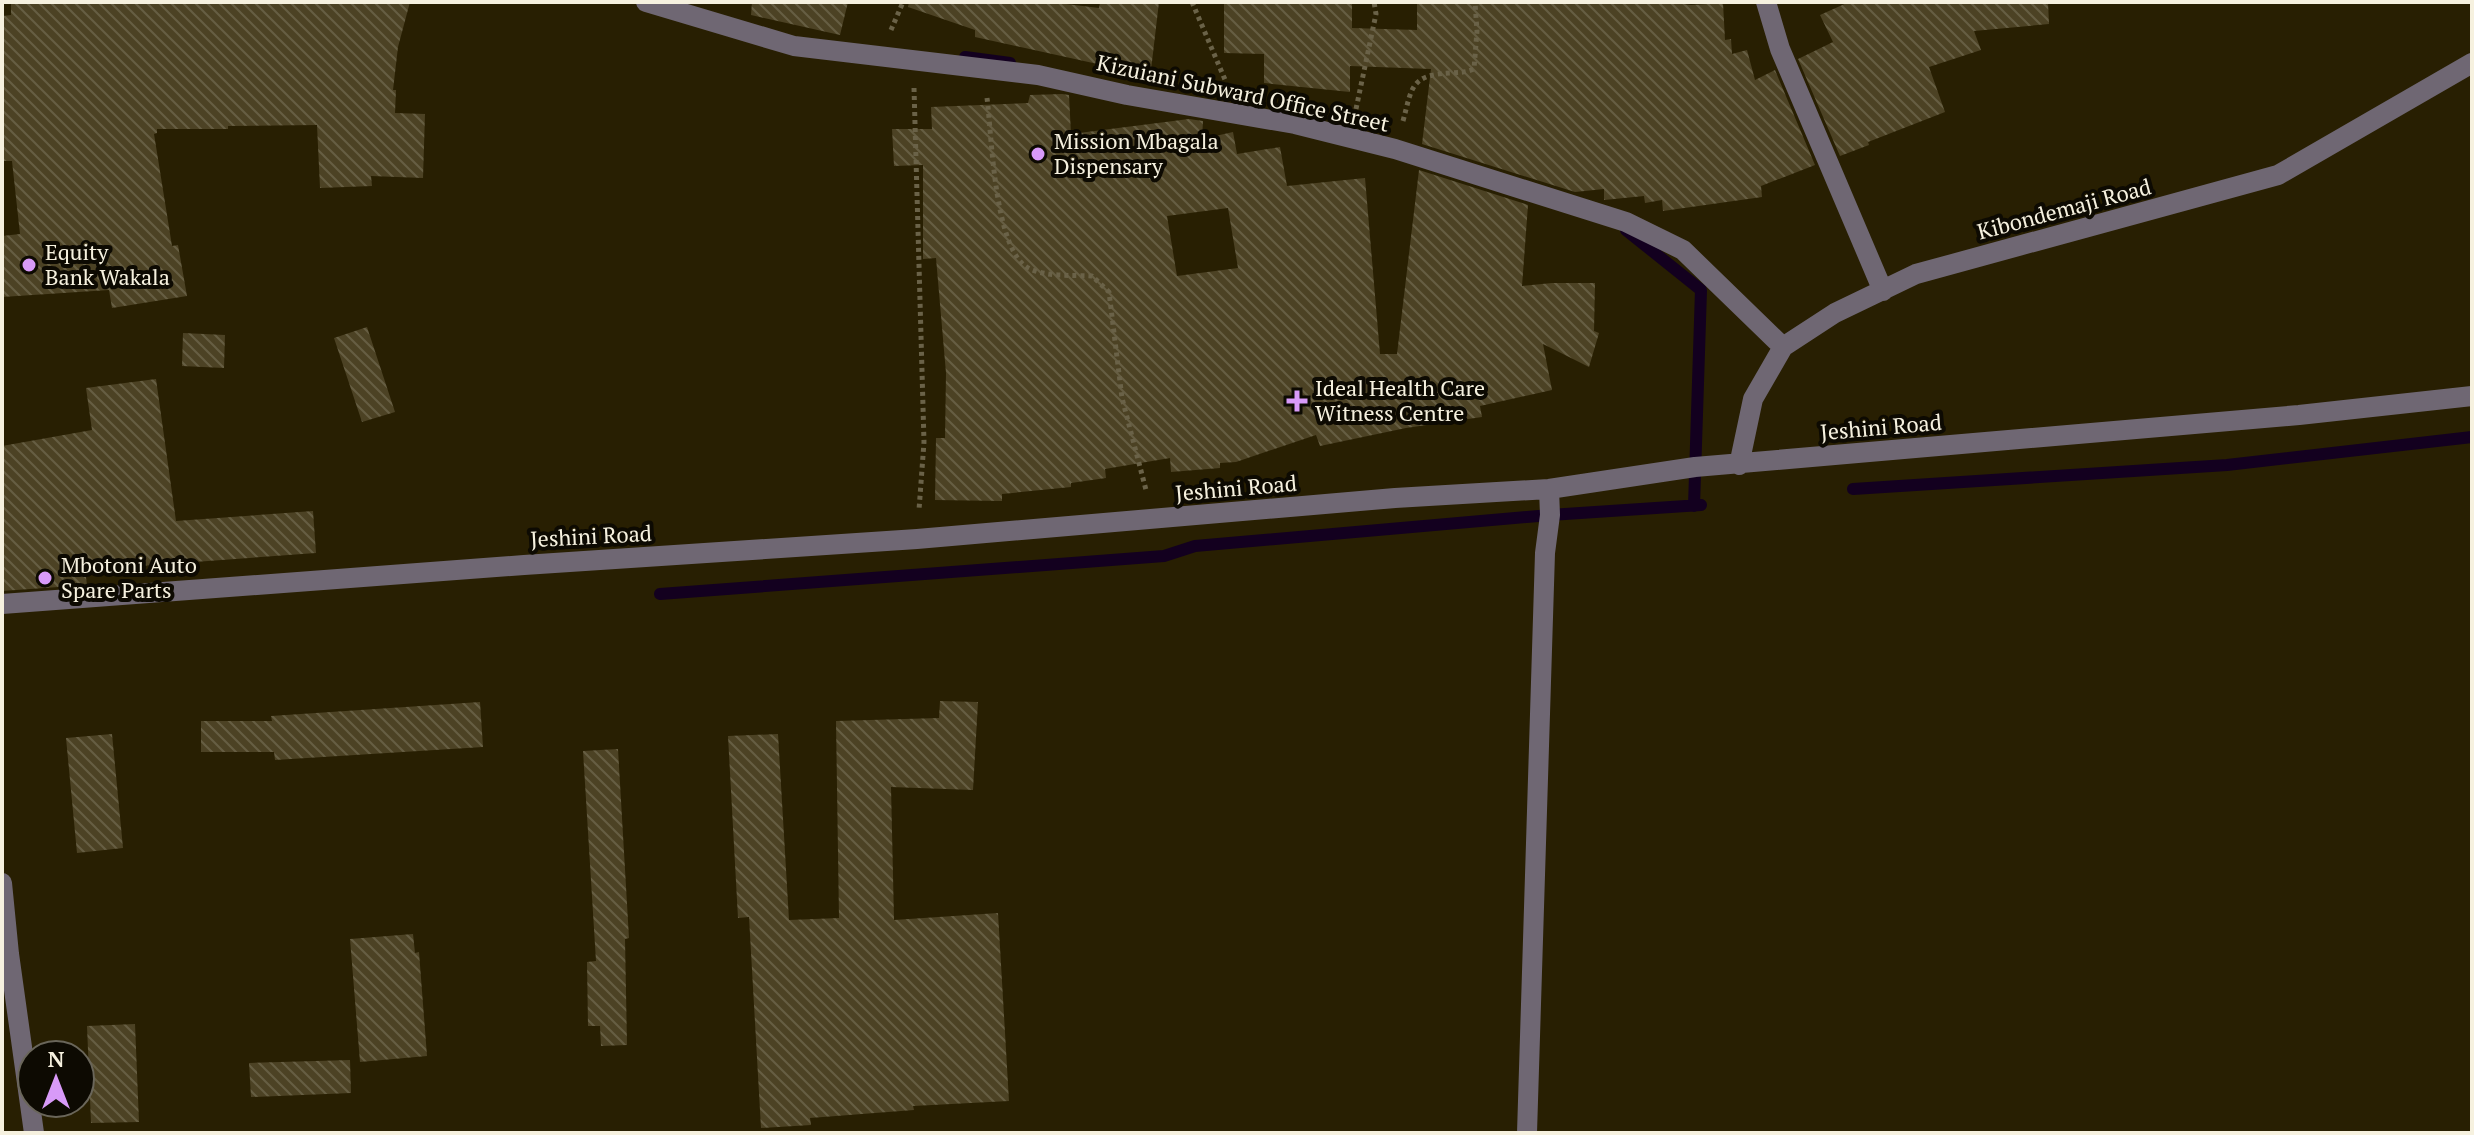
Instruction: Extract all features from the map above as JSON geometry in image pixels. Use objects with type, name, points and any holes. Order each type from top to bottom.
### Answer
[{"type":"street","name":"Kizuiani Subward Office Street","points":[[646,2],[794,46],[1038,75],[1127,95],[1349,136],[1395,149],[1626,222],[1683,250],[1783,347]]},
{"type":"street","points":[[1766,2],[1780,49],[1883,291]]},
{"type":"street","name":"Kibondemaji Road","points":[[1739,465],[1753,399],[1783,347],[1835,313],[1916,274],[2278,175],[2472,63]]},
{"type":"street","name":"Jeshini Road","points":[[2,604],[917,539],[1395,498],[1549,489],[1695,467],[2299,415],[2472,396]]},
{"type":"street","points":[[1527,1133],[1549,489]]},
{"type":"street","points":[[2,883],[34,1133]]},
{"type":"path","points":[[1192,2],[1238,108],[1237,114]]},
{"type":"path","points":[[1349,136],[1376,14],[1374,2]]},
{"type":"path","points":[[1395,149],[1412,88],[1419,79],[1450,73],[1464,74],[1474,69],[1477,31],[1475,2]]},
{"type":"path","points":[[912,59],[924,442],[917,539]]},
{"type":"path","points":[[984,68],[1001,222],[1014,256],[1030,269],[1092,276],[1109,292],[1122,398],[1153,519]]},
{"type":"building","points":[[11,2],[410,2],[398,47],[393,90],[396,90],[395,113],[425,114],[423,178],[371,176],[372,186],[320,188],[317,125],[157,129],[154,134],[172,246],[178,245],[187,296],[112,308],[109,290],[2,297],[2,236],[20,234],[12,161],[2,161],[2,16],[11,15]]},
{"type":"building","points":[[752,2],[848,2],[840,35],[751,15]]},
{"type":"building","points":[[909,2],[1050,2],[1099,8],[1100,2],[1159,2],[1151,70],[1102,65],[975,37],[975,30],[908,7]]},
{"type":"building","points":[[1224,2],[1352,2],[1352,28],[1417,30],[1417,2],[1723,3],[1725,40],[1731,39],[1732,54],[1747,50],[1755,80],[1775,70],[1815,165],[1761,186],[1762,197],[1663,211],[1662,200],[1645,203],[1644,196],[1604,200],[1604,189],[1575,192],[1422,144],[1431,69],[1350,66],[1350,92],[1264,83],[1264,54],[1224,53]]},
{"type":"building","points":[[1849,2],[2048,2],[2049,24],[1974,31],[1981,50],[1929,67],[1945,112],[1840,156],[1798,59],[1833,42],[1820,15]]},
{"type":"building","points":[[1030,95],[1069,95],[1071,134],[1189,119],[1203,121],[1202,139],[1233,132],[1237,154],[1280,147],[1287,186],[1365,178],[1380,354],[1397,354],[1419,170],[1528,205],[1522,286],[1595,283],[1594,331],[1599,333],[1589,367],[1543,344],[1552,390],[1480,406],[1482,417],[1406,428],[1320,446],[1316,435],[1236,462],[1220,463],[1220,468],[1171,472],[1170,458],[1105,469],[1106,478],[1071,483],[1071,487],[1002,494],[1002,501],[935,500],[936,438],[945,438],[946,373],[936,258],[923,259],[923,165],[894,166],[892,129],[932,129],[931,107],[1028,103]],"holes":[[[1228,208],[1238,268],[1177,276],[1167,216]]]},
{"type":"building","points":[[367,327],[395,412],[362,422],[334,338]]},
{"type":"building","points":[[183,333],[225,335],[224,368],[182,366]]},
{"type":"building","points":[[156,379],[176,521],[313,511],[316,553],[85,570],[87,585],[2,591],[2,446],[92,430],[86,388]]},
{"type":"building","points":[[940,701],[978,702],[973,790],[891,787],[894,920],[998,913],[1009,1101],[913,1106],[914,1110],[810,1118],[811,1125],[761,1128],[749,917],[738,918],[728,736],[778,734],[789,920],[839,918],[836,721],[939,718]]},
{"type":"building","points":[[480,702],[483,747],[275,760],[274,752],[201,752],[201,721],[272,721],[271,716]]},
{"type":"building","points":[[112,734],[123,848],[77,853],[66,738]]},
{"type":"building","points":[[618,749],[629,938],[625,939],[627,1045],[601,1046],[600,1026],[588,1026],[587,962],[596,961],[583,751]]},
{"type":"building","points":[[413,934],[415,953],[419,952],[427,1056],[360,1062],[350,939]]},
{"type":"building","points":[[135,1024],[139,1122],[91,1123],[91,1119],[96,1119],[96,1039],[88,1039],[87,1026]]},
{"type":"building","points":[[350,1060],[351,1093],[251,1097],[249,1063]]},
{"type":"waterway","points":[[965,57],[1010,63]]},
{"type":"waterway","points":[[1626,230],[1701,290],[1694,506]]},
{"type":"waterway","points":[[1853,489],[2227,465],[2472,437]]},
{"type":"waterway","points":[[660,594],[1164,556],[1195,546],[1701,505]]},
{"type":"place","name":"Mission Mbagala Dispensary","points":[[1038,154]]},
{"type":"place","name":"Equity Bank Wakala","points":[[29,265]]},
{"type":"place","name":"Ideal Health Care Witness Centre","points":[[1297,401]]},
{"type":"place","name":"Mbotoni Auto Spare Parts","points":[[45,578]]}]
